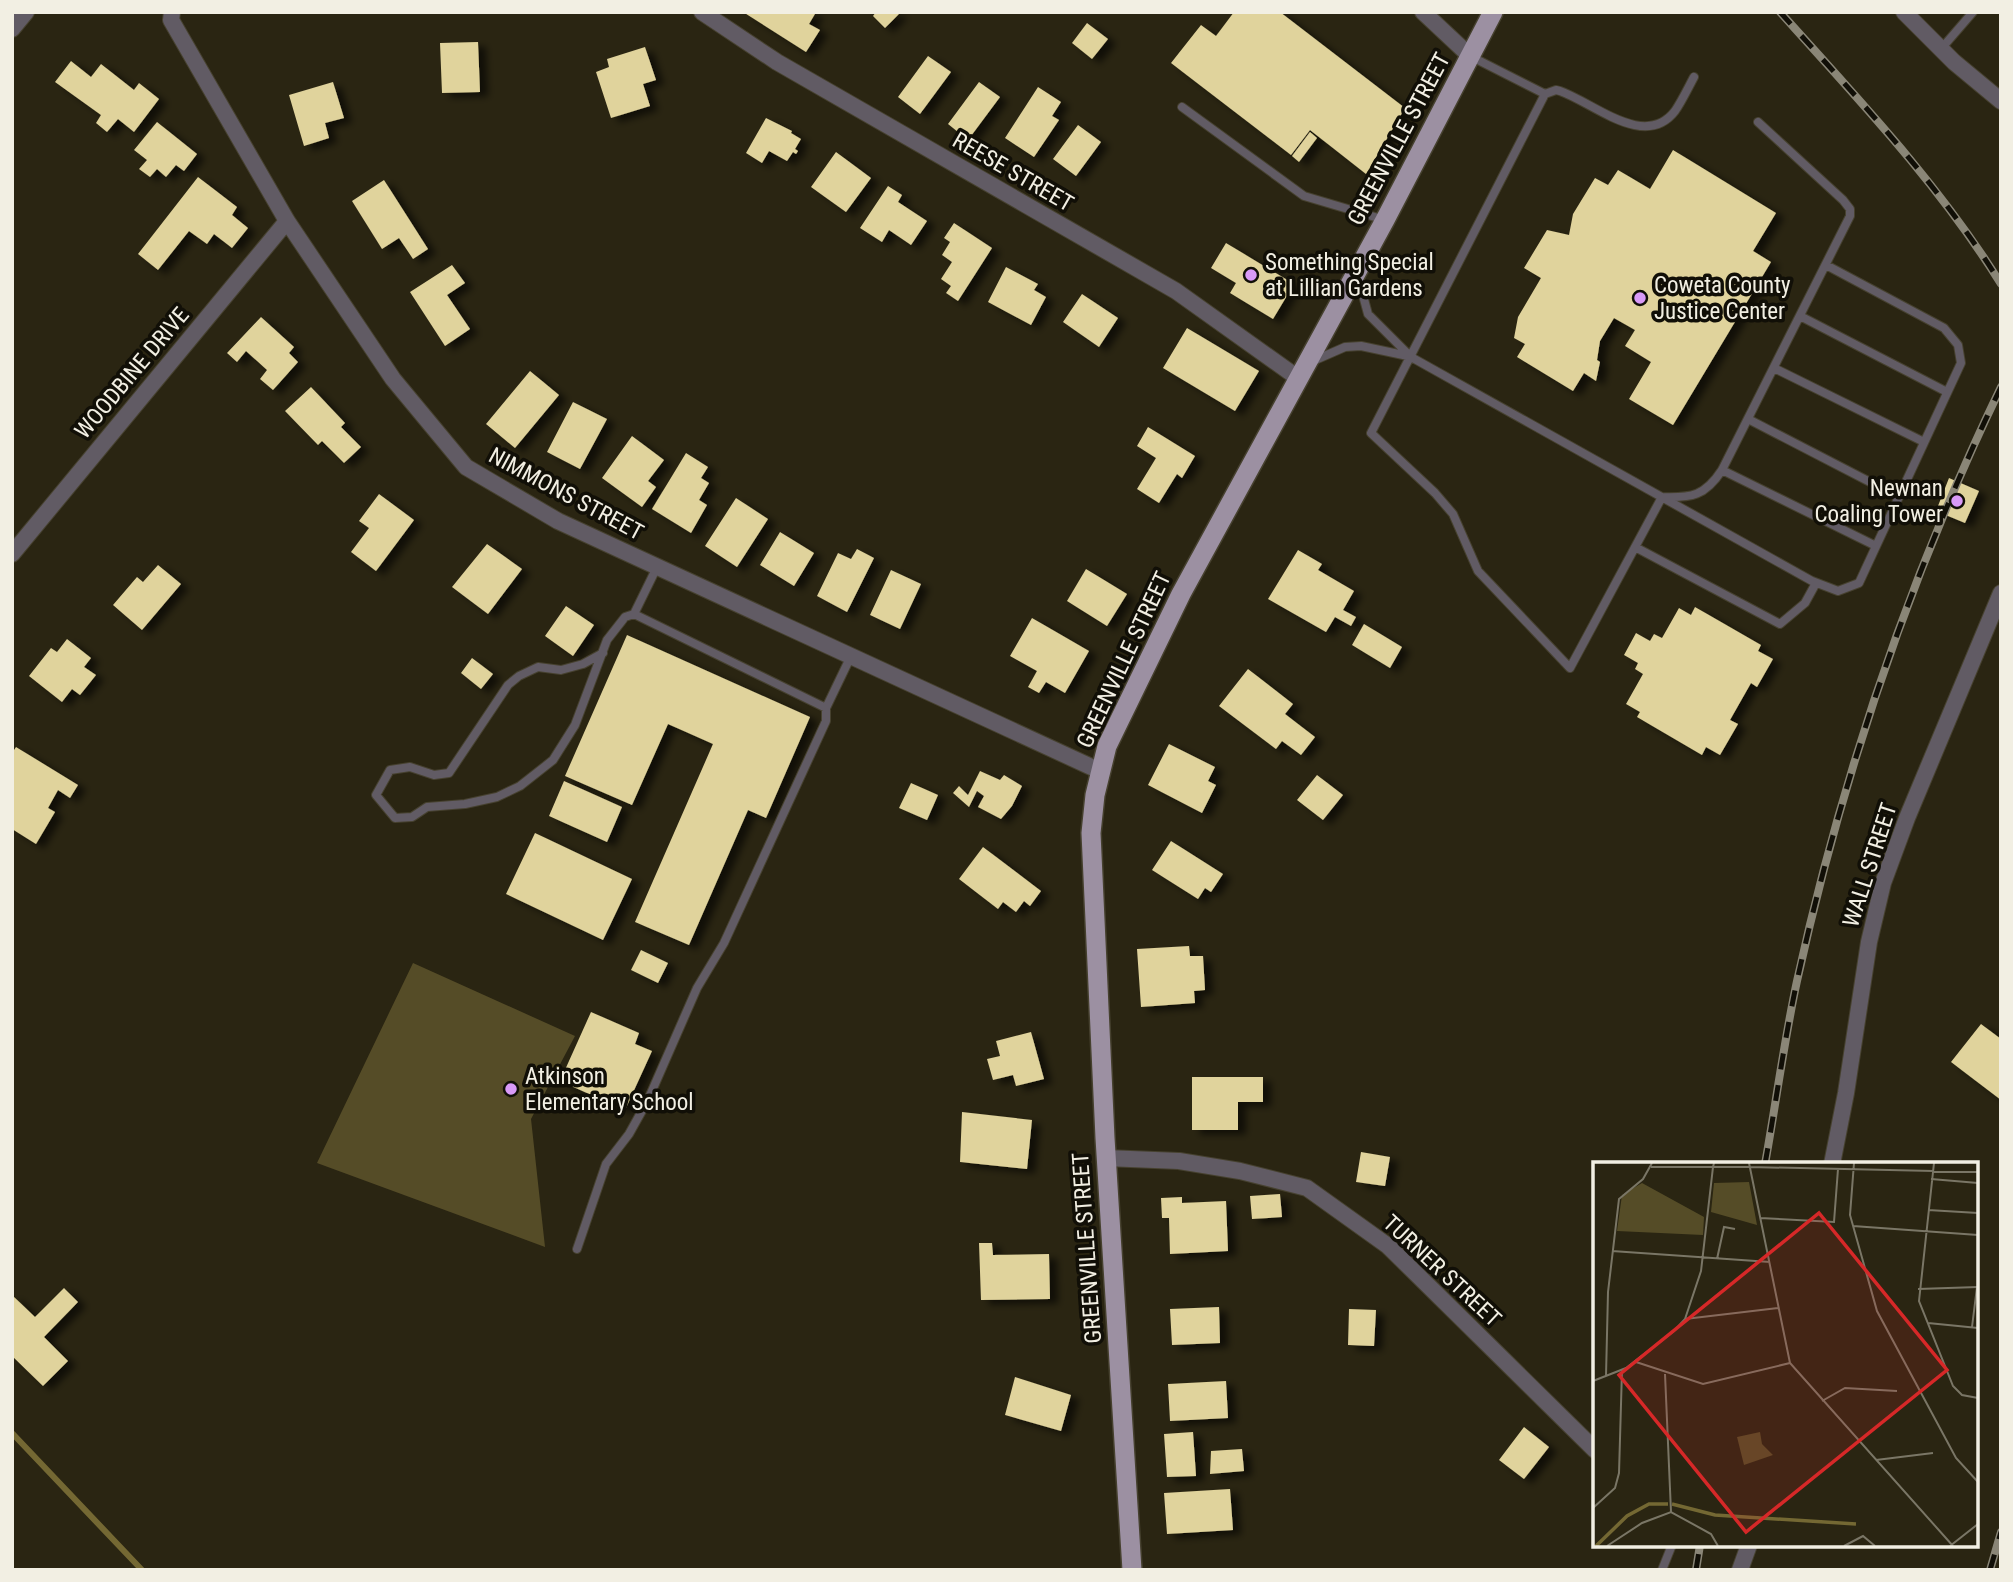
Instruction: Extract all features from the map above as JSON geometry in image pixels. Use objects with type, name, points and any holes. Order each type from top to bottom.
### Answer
[{"type":"main road","name":"GREENVILLE STREET","points":[[1132,1570],[1091,833],[1100,771],[1107,746],[1181,594],[1385,220],[1493,12]]},
{"type":"street","points":[[12,29],[26,12]]},
{"type":"street","name":"NIMMONS STREET","points":[[172,12],[171,20],[287,221],[393,379],[466,467],[558,521],[1100,771]]},
{"type":"street","name":"REESE STREET","points":[[702,12],[777,62],[1176,291],[1301,371]]},
{"type":"street","points":[[1423,12],[1470,56]]},
{"type":"street","points":[[1904,12],[1941,49],[2001,101]]},
{"type":"street","name":"WOODBINE DRIVE","points":[[12,554],[287,221]]},
{"type":"street","name":"WALL STREET","points":[[1832,1162],[1869,942],[1883,883],[1907,818],[2001,593]]},
{"type":"street","name":"TURNER STREET","points":[[1107,1158],[1179,1161],[1240,1171],[1307,1188],[1388,1246],[1593,1448]]},
{"type":"street","points":[[1740,1570],[1743,1547]]},
{"type":"lane","points":[[1941,49],[1973,12]]},
{"type":"lane","points":[[1470,56],[1545,94]]},
{"type":"lane","points":[[1662,497],[1570,668],[1478,571],[1453,514],[1435,493],[1371,433],[1545,94],[1560,91],[1631,126],[1648,127],[1663,122],[1675,111],[1694,77]]},
{"type":"lane","points":[[1182,107],[1304,196],[1385,220]]},
{"type":"lane","points":[[1662,497],[1689,496],[1704,492],[1722,470],[1850,216],[1850,209],[1758,122]]},
{"type":"lane","points":[[1356,271],[1368,314],[1411,356],[1816,583],[1838,591],[1859,583],[1961,363],[1958,345],[1944,328],[1826,265]]},
{"type":"lane","points":[[1800,316],[1947,392]]},
{"type":"lane","points":[[1301,371],[1345,347],[1361,346],[1411,356]]},
{"type":"lane","points":[[1774,368],[1924,442]]},
{"type":"lane","points":[[1748,419],[1899,497]]},
{"type":"lane","points":[[1722,470],[1877,546]]},
{"type":"lane","points":[[1635,547],[1780,624],[1805,603],[1816,583]]},
{"type":"lane","points":[[634,614],[657,566]]},
{"type":"lane","points":[[603,653],[583,664],[561,670],[538,667],[519,676],[508,685],[449,773],[434,775],[410,767],[390,770],[376,795],[395,818],[412,817],[427,807],[465,804],[497,797],[520,786],[553,760],[575,725],[603,653],[607,640],[625,617],[634,614],[826,708]]},
{"type":"lane","points":[[577,1249],[606,1164],[629,1133],[648,1100],[697,988],[724,943],[826,721],[826,708],[850,656]]},
{"type":"lane","points":[[1662,1570],[1671,1547]]},
{"type":"shaded area","points":[[413,963],[575,1036],[531,1119],[545,1247],[317,1163]]},
{"type":"building","points":[[743,12],[813,12],[815,14],[809,24],[820,30],[806,52]]},
{"type":"building","points":[[876,12],[899,14],[885,28],[873,16]]},
{"type":"building","points":[[1234,12],[1280,12],[1405,108],[1366,174],[1310,130],[1291,155],[1171,63],[1201,25],[1216,36]]},
{"type":"building","points":[[1087,23],[1108,39],[1092,59],[1072,43]]},
{"type":"building","points":[[478,42],[480,92],[442,93],[440,43]]},
{"type":"building","points":[[645,47],[656,80],[643,84],[650,106],[611,118],[596,72],[609,67],[607,59]]},
{"type":"building","points":[[928,56],[951,72],[920,114],[898,97]]},
{"type":"building","points":[[71,61],[91,77],[101,64],[134,90],[139,83],[159,99],[134,132],[118,119],[107,132],[96,123],[101,115],[55,82]]},
{"type":"building","points":[[333,82],[344,118],[325,123],[329,138],[304,146],[289,95]]},
{"type":"building","points":[[979,82],[1000,97],[968,140],[948,124]]},
{"type":"building","points":[[1038,87],[1061,102],[1052,116],[1059,120],[1034,157],[1005,138]]},
{"type":"building","points":[[766,118],[792,131],[791,133],[801,139],[795,149],[798,151],[796,154],[793,152],[787,161],[769,151],[762,163],[746,153]]},
{"type":"building","points":[[157,122],[197,154],[184,171],[176,165],[166,177],[157,169],[150,177],[139,169],[147,160],[134,150]]},
{"type":"building","points":[[1078,125],[1101,142],[1076,176],[1053,159]]},
{"type":"building","points":[[1310,132],[1317,138],[1299,162],[1292,156]]},
{"type":"building","name":"Coweta County Justice Center","points":[[1673,150],[1776,213],[1753,251],[1771,262],[1673,425],[1629,399],[1651,362],[1625,346],[1635,330],[1614,318],[1600,341],[1596,381],[1584,373],[1573,391],[1517,357],[1525,344],[1514,338],[1518,317],[1541,278],[1524,268],[1547,230],[1569,235],[1573,214],[1595,178],[1608,185],[1618,170],[1650,189]]},
{"type":"building","points":[[836,152],[871,178],[846,212],[811,187]]},
{"type":"building","points":[[198,177],[237,207],[232,215],[248,228],[232,248],[214,234],[207,244],[189,231],[158,270],[138,254]]},
{"type":"building","points":[[384,180],[428,249],[413,259],[399,238],[382,249],[352,201]]},
{"type":"building","points":[[888,186],[902,195],[898,202],[927,221],[911,245],[889,230],[882,242],[860,228]]},
{"type":"building","points":[[954,223],[992,248],[958,301],[946,293],[951,286],[941,279],[952,262],[942,255],[950,242],[944,238]]},
{"type":"building","name":"Something Special at Lillian Gardens","points":[[1226,243],[1294,284],[1273,319],[1230,293],[1236,283],[1211,268]]},
{"type":"building","points":[[452,265],[465,283],[447,295],[470,329],[445,346],[410,292]]},
{"type":"building","points":[[1006,267],[1038,284],[1034,290],[1046,297],[1031,325],[988,302]]},
{"type":"building","points":[[1082,294],[1118,318],[1099,347],[1063,322]]},
{"type":"building","points":[[261,317],[294,347],[289,353],[298,362],[273,390],[260,379],[267,370],[246,351],[237,362],[227,353]]},
{"type":"building","points":[[1187,328],[1259,371],[1235,411],[1163,368]]},
{"type":"building","points":[[530,371],[559,395],[515,448],[486,424]]},
{"type":"building","points":[[311,387],[345,423],[341,427],[361,447],[344,463],[322,441],[318,445],[285,411]]},
{"type":"building","points":[[573,402],[607,419],[580,469],[547,452]]},
{"type":"building","points":[[1148,427],[1195,456],[1182,478],[1177,474],[1159,503],[1137,489],[1156,458],[1137,446]]},
{"type":"building","points":[[632,436],[664,460],[648,481],[656,487],[642,507],[602,478]]},
{"type":"building","points":[[686,453],[708,467],[701,478],[709,483],[699,500],[707,505],[691,533],[652,509]]},
{"type":"building","name":"Newnan Coaling Tower","points":[[1949,478],[1979,491],[1965,523],[1936,511]]},
{"type":"building","points":[[379,494],[414,520],[376,571],[351,552],[369,528],[359,521]]},
{"type":"building","points":[[736,498],[768,519],[737,567],[705,546]]},
{"type":"building","points":[[780,532],[814,553],[794,586],[760,565]]},
{"type":"building","points":[[487,544],[522,569],[488,614],[452,587]]},
{"type":"building","points":[[857,549],[874,558],[847,612],[817,596],[838,553],[851,559]]},
{"type":"building","points":[[1298,550],[1322,564],[1318,570],[1354,591],[1343,610],[1356,617],[1351,626],[1335,617],[1326,632],[1268,599]]},
{"type":"building","points":[[158,565],[181,584],[142,630],[113,605],[137,577],[143,582]]},
{"type":"building","points":[[1086,569],[1127,594],[1107,626],[1067,601]]},
{"type":"building","points":[[891,570],[921,584],[900,629],[870,615]]},
{"type":"building","points":[[566,606],[594,625],[573,656],[545,636]]},
{"type":"building","points":[[1695,607],[1761,645],[1758,651],[1773,659],[1757,687],[1751,683],[1730,720],[1738,724],[1720,755],[1706,747],[1702,755],[1637,717],[1640,712],[1626,704],[1643,674],[1635,669],[1638,663],[1624,655],[1636,633],[1650,641],[1654,634],[1662,638],[1679,608],[1691,615]]},
{"type":"building","points":[[1032,618],[1089,651],[1065,693],[1046,682],[1039,693],[1028,687],[1037,671],[1010,656]]},
{"type":"building","points":[[1364,624],[1402,647],[1390,668],[1352,645]]},
{"type":"building","points":[[627,635],[810,717],[766,818],[748,810],[689,945],[635,922],[713,744],[668,724],[632,805],[565,776]]},
{"type":"building","points":[[67,639],[91,658],[84,667],[96,675],[80,695],[72,689],[62,702],[29,676],[51,648],[57,652]]},
{"type":"building","points":[[472,658],[493,674],[481,689],[461,673]]},
{"type":"building","points":[[1248,669],[1293,704],[1285,714],[1315,737],[1301,755],[1282,741],[1276,749],[1219,706]]},
{"type":"building","points":[[1169,744],[1215,767],[1208,781],[1216,785],[1202,813],[1148,785]]},
{"type":"building","points":[[16,747],[78,785],[70,798],[58,790],[48,808],[55,812],[36,844],[12,829],[12,753]]},
{"type":"building","points":[[980,771],[1000,780],[1004,775],[1022,786],[1012,806],[1001,819],[978,807],[984,796],[977,791],[969,807],[953,793],[959,786],[968,795]]},
{"type":"building","points":[[1317,775],[1343,795],[1323,820],[1297,800]]},
{"type":"building","points":[[564,781],[622,807],[607,842],[549,816]]},
{"type":"building","points":[[911,783],[938,795],[927,820],[899,808]]},
{"type":"building","points":[[535,833],[632,879],[603,940],[506,894]]},
{"type":"building","points":[[1171,841],[1223,874],[1211,892],[1205,888],[1198,899],[1152,870]]},
{"type":"building","points":[[983,847],[1041,891],[1030,906],[1024,901],[1016,912],[1003,902],[998,909],[959,879]]},
{"type":"building","points":[[1189,946],[1190,956],[1203,956],[1205,990],[1194,991],[1195,1003],[1141,1007],[1137,949]]},
{"type":"building","points":[[641,950],[668,963],[658,983],[631,970]]},
{"type":"building","points":[[591,1012],[639,1033],[635,1044],[652,1051],[625,1110],[560,1081]]},
{"type":"building","points":[[1981,1024],[2001,1039],[2001,1100],[1951,1062]]},
{"type":"building","points":[[1031,1032],[1044,1079],[1016,1086],[1013,1075],[993,1080],[987,1059],[1000,1056],[996,1041]]},
{"type":"building","points":[[1192,1077],[1263,1077],[1263,1102],[1238,1102],[1238,1130],[1192,1130]]},
{"type":"building","points":[[962,1112],[1032,1120],[1027,1169],[960,1162]]},
{"type":"building","points":[[1361,1152],[1390,1157],[1385,1186],[1356,1182]]},
{"type":"building","points":[[1280,1194],[1282,1217],[1252,1219],[1250,1196]]},
{"type":"building","points":[[1182,1197],[1182,1203],[1226,1201],[1228,1251],[1170,1254],[1169,1218],[1162,1218],[1161,1198]]},
{"type":"building","points":[[979,1243],[992,1243],[993,1255],[1049,1254],[1050,1299],[981,1300]]},
{"type":"building","points":[[64,1288],[78,1302],[44,1337],[68,1361],[43,1386],[12,1356],[12,1295],[35,1317]]},
{"type":"building","points":[[1219,1307],[1220,1343],[1172,1345],[1170,1309]]},
{"type":"building","points":[[1349,1309],[1376,1310],[1374,1346],[1348,1345]]},
{"type":"building","points":[[1015,1377],[1071,1395],[1061,1431],[1005,1415]]},
{"type":"building","points":[[1226,1381],[1228,1418],[1170,1421],[1168,1384]]},
{"type":"building","points":[[1524,1427],[1549,1447],[1524,1479],[1499,1460]]},
{"type":"building","points":[[1193,1432],[1196,1476],[1167,1477],[1164,1434]]},
{"type":"building","points":[[1242,1449],[1244,1471],[1210,1474],[1211,1451]]},
{"type":"building","points":[[1230,1489],[1233,1530],[1167,1534],[1164,1493]]},
{"type":"waterway","points":[[12,1433],[142,1570]]},
{"type":"railway","points":[[1780,12],[1924,177],[1977,247],[2001,284]]},
{"type":"railway","points":[[1765,1162],[1797,981],[1815,904],[1857,753],[1908,604],[1968,458],[2001,387]]},
{"type":"railway","points":[[1990,1570],[2001,1532]]},
{"type":"railway","points":[[1696,1570],[1700,1547]]},
{"type":"place","name":"Something Special at Lillian Gardens","points":[[1251,275]]},
{"type":"place","name":"Coweta County Justice Center","points":[[1640,298]]},
{"type":"place","name":"Newnan Coaling Tower","points":[[1957,501]]},
{"type":"place","name":"Atkinson Elementary School","points":[[511,1089]]}]
